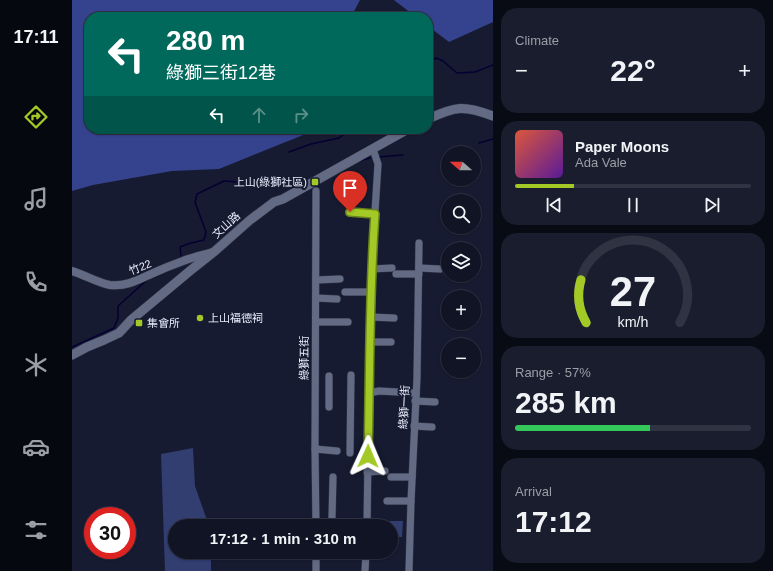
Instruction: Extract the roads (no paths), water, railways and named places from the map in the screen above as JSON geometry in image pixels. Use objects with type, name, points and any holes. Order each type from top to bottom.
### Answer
[{"type":"main road","points":[[433,117],[451,109],[462,108],[475,110],[493,116]]},
{"type":"main road","name":"文山路","points":[[72,355],[119,333],[131,320],[215,251],[250,220],[274,202],[283,199],[399,134]]},
{"type":"street","points":[[367,519],[370,317],[378,164],[373,149]]},
{"type":"street","name":"綠獅五街","points":[[316,191],[316,519]]},
{"type":"street","points":[[350,212],[375,214]]},
{"type":"street","name":"綠獅一街","points":[[409,571],[416,393],[419,243]]},
{"type":"street","name":"竹22","points":[[72,272],[82,274],[105,284],[126,284],[185,260],[215,251]]},
{"type":"street","points":[[372,269],[394,271],[440,269]]},
{"type":"street","points":[[316,280],[340,278]]},
{"type":"street","points":[[345,292],[371,292]]},
{"type":"street","points":[[316,298],[337,299]]},
{"type":"street","points":[[370,317],[394,318]]},
{"type":"street","points":[[316,322],[348,322]]},
{"type":"street","points":[[370,342],[391,342]]},
{"type":"street","points":[[350,453],[351,375]]},
{"type":"street","points":[[329,376],[329,407]]},
{"type":"street","points":[[369,393],[379,391],[416,393]]},
{"type":"street","points":[[415,401],[435,402]]},
{"type":"street","points":[[414,426],[432,427]]},
{"type":"street","points":[[315,450],[337,451]]},
{"type":"street","points":[[367,472],[385,471]]},
{"type":"street","points":[[332,517],[333,477]]},
{"type":"street","points":[[391,477],[412,477]]},
{"type":"street","points":[[387,501],[411,501]]},
{"type":"street","points":[[316,559],[316,571]]},
{"type":"street","points":[[364,571],[365,559]]},
{"type":"waterway","points":[[433,60],[436,58],[443,61],[457,73],[475,72],[493,65]]},
{"type":"waterway","points":[[289,152],[311,144],[339,138],[344,134]]},
{"type":"waterway","points":[[479,143],[493,139]]},
{"type":"waterway","points":[[378,157],[403,155]]},
{"type":"waterway","points":[[362,160],[370,158]]},
{"type":"waterway","points":[[181,256],[180,247],[204,240],[206,232],[195,202],[197,194],[224,181],[267,184]]},
{"type":"waterway","points":[[72,347],[114,328],[118,318],[118,306],[147,280]]},
{"type":"place","name":"上山(綠獅社區)","points":[[315,182]]},
{"type":"place","name":"上山福德祠","points":[[200,318]]},
{"type":"place","name":"集會所","points":[[139,323]]}]
